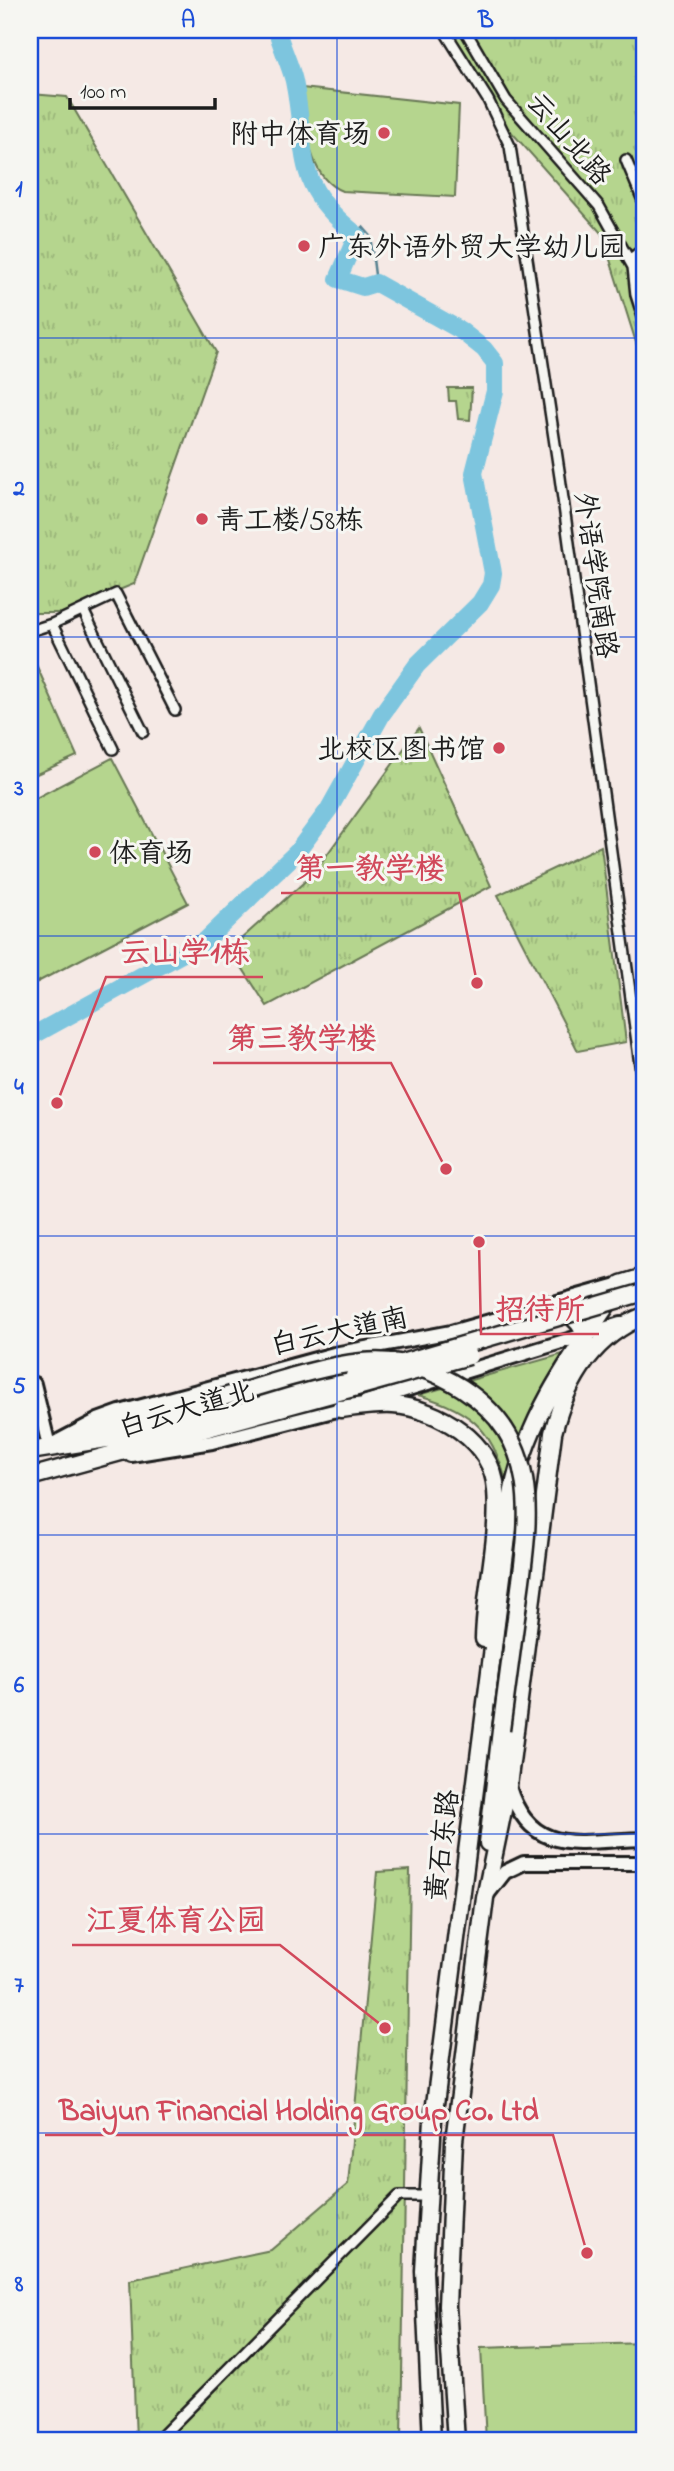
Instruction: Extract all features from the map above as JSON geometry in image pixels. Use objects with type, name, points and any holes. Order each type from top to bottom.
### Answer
[{"type":"highway","name":"白云大道南","points":[[621,1284],[644,1277]]},
{"type":"highway","name":"黄石东路","points":[[432,2441],[424,2308],[427,2196],[433,2120],[508,1522],[516,1476],[532,1429],[558,1379],[621,1284]]},
{"type":"highway","name":"白云大道南","points":[[355,1382],[644,1292]]},
{"type":"highway","points":[[545,1304],[577,1319],[586,1335],[588,1357]]},
{"type":"highway","name":"白云大道南","points":[[355,1382],[643,1312]]},
{"type":"highway","name":"黄石东路","points":[[456,2441],[448,2328],[450,2194],[485,1898],[508,1786],[555,1424],[562,1401],[588,1357],[612,1333],[643,1312]]},
{"type":"highway","points":[[49,1446],[340,1366],[382,1361],[437,1373],[468,1392],[487,1408],[517,1454],[529,1507],[501,1730],[485,1898]]},
{"type":"highway","name":"白云大道北","points":[[30,1451],[113,1438],[355,1382]]},
{"type":"highway","name":"白云大道北","points":[[30,1477],[113,1456],[355,1382]]},
{"type":"highway","points":[[340,1409],[394,1405],[431,1414],[471,1440],[492,1471],[496,1507],[484,1623],[483,1710]]},
{"type":"highway","points":[[508,1522],[518,1512],[531,1511],[541,1529]]},
{"type":"main road","name":"白云大道南","points":[[49,1446],[90,1423],[120,1412],[334,1354],[452,1332],[621,1284]]},
{"type":"main road","points":[[545,1304],[564,1320],[566,1330],[563,1343]]},
{"type":"main road","points":[[113,1456],[212,1442],[340,1409],[563,1343],[643,1312]]},
{"type":"main road","points":[[32,1385],[49,1446]]},
{"type":"main road","points":[[508,1786],[514,1806],[530,1827],[546,1837],[572,1841],[644,1839]]},
{"type":"main road","points":[[572,1841],[565,1847],[564,1857],[574,1864]]},
{"type":"main road","points":[[485,1898],[499,1878],[514,1866],[524,1863],[644,1863]]},
{"type":"street","name":"外语学院南路","points":[[444,30],[488,100],[510,146],[561,477],[644,1094]]},
{"type":"street","name":"云山北路","points":[[465,30],[501,92],[599,206],[629,260],[644,320]]},
{"type":"street","points":[[488,100],[501,92]]},
{"type":"street","points":[[625,160],[644,203]]},
{"type":"street","points":[[629,260],[644,249]]},
{"type":"street","points":[[30,631],[52,625],[116,594],[176,709]]},
{"type":"street","points":[[83,610],[143,732]]},
{"type":"street","points":[[52,625],[113,749]]},
{"type":"street","points":[[157,2441],[399,2196],[427,2196]]},
{"type":"green space","points":[[449,30],[644,30],[644,368],[602,234],[507,127]]},
{"type":"green space","name":"附中体育场","points":[[302,88],[459,105],[455,197],[342,191],[330,184],[314,161]]},
{"type":"green space","points":[[31,94],[67,97],[216,352],[134,584],[63,613],[30,613]]},
{"type":"green space","points":[[448,388],[472,388],[470,420],[458,419],[456,401],[449,401]]},
{"type":"green space","points":[[30,651],[77,756],[30,777]]},
{"type":"green space","points":[[419,728],[491,886],[267,1006],[230,949],[312,875]]},
{"type":"green space","name":"体育场","points":[[112,758],[188,903],[30,986],[30,801]]},
{"type":"green space","points":[[601,846],[626,1042],[578,1051],[498,895]]},
{"type":"green space","points":[[563,1354],[528,1419],[517,1452],[509,1492],[497,1455],[480,1428],[469,1417],[455,1409],[418,1395]]},
{"type":"green space","points":[[410,1870],[401,2441],[136,2441],[130,2280],[271,2250],[348,2184],[377,1872]]},
{"type":"green space","points":[[644,2343],[644,2441],[486,2441],[481,2348]]},
{"type":"waterway","points":[[30,1037],[205,941],[297,852],[329,809],[382,714],[417,665],[480,603],[491,585],[493,573],[474,473],[495,391],[495,363],[484,349],[460,330],[376,283],[363,287],[338,279],[357,235],[321,199],[312,183],[306,166],[294,81],[277,30]]},
{"type":"waterway","points":[[357,235],[363,227],[370,235],[376,283]]},
{"type":"place","name":"附中体育场","points":[[384,133]]},
{"type":"place","name":"广东外语外贸大学幼儿园","points":[[304,246]]},
{"type":"place","name":"青工楼/58栋","points":[[202,519]]},
{"type":"place","name":"北校区图书馆","points":[[499,748]]},
{"type":"place","name":"体育场","points":[[95,852]]},
{"type":"place","name":"第一教学楼","points":[[477,983]]},
{"type":"place","name":"云山学1栋","points":[[57,1103]]},
{"type":"place","name":"第三教学楼","points":[[446,1169]]},
{"type":"place","name":"招待所","points":[[479,1242]]},
{"type":"place","name":"江夏体育公园","points":[[385,2028]]},
{"type":"place","name":"Baiyun Financial Holding Group Co. Ltd","points":[[587,2253]]}]
